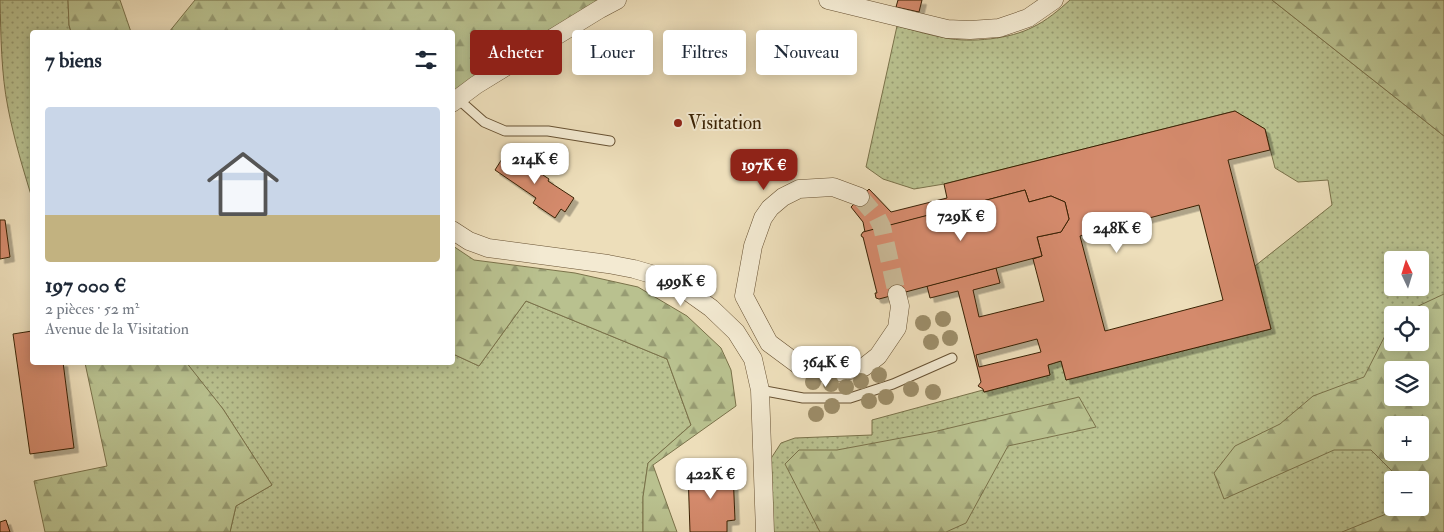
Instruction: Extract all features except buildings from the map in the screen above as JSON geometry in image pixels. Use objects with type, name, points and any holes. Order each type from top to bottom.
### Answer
[{"type":"street","points":[[455,101],[476,85],[617,0]]},
{"type":"street","points":[[828,0],[947,29],[970,30],[999,28],[1028,18],[1054,0]]},
{"type":"street","points":[[860,197],[833,187],[799,189],[783,197],[770,208],[763,218],[753,246],[744,296],[769,343],[800,366],[818,372],[840,372],[864,367],[878,356],[897,328],[900,306],[897,294]]},
{"type":"street","points":[[455,232],[469,241],[488,248],[634,269],[658,276],[680,286],[711,308],[736,332],[753,360],[760,390],[765,532]]},
{"type":"lane","points":[[455,101],[484,122],[505,131],[548,131],[610,140]]},
{"type":"lane","points":[[760,390],[803,398],[850,398],[893,384],[952,358]]},
{"type":"green space","points":[[0,0],[68,0],[70,30],[30,30],[30,191],[10,120],[2,54]]},
{"type":"green space","points":[[68,0],[120,0],[130,30],[70,30]]},
{"type":"green space","points":[[195,0],[608,0],[558,30],[470,30],[470,75],[483,75],[455,92],[455,30],[171,30]]},
{"type":"green space","points":[[1070,0],[1272,0],[1444,136],[1444,532],[773,532],[770,460],[781,443],[795,438],[872,435],[872,420],[983,390],[984,392],[1050,375],[1048,365],[1061,361],[1066,380],[1271,329],[1255,266],[1332,205],[1328,180],[1298,182],[1275,168],[1265,129],[1235,111],[944,184],[914,189],[883,179],[866,167],[897,26],[956,39],[978,40],[1002,37],[1024,31],[1048,18]]},
{"type":"green space","points":[[1272,0],[1444,0],[1444,136]]},
{"type":"green space","points":[[455,247],[474,260],[575,273],[638,287],[687,316],[721,348],[731,370],[736,406],[653,465],[677,532],[643,532],[643,497],[648,463],[691,425],[667,359],[526,301],[479,366],[455,355]]},
{"type":"green space","points":[[1444,294],[1444,532],[1342,532],[1384,515],[1429,516],[1429,471],[1392,471],[1371,450],[1334,450],[1224,499],[1214,473],[1235,446],[1280,424],[1313,396],[1364,377],[1384,338],[1384,351],[1429,351],[1429,306],[1418,306]]},
{"type":"green space","points":[[526,301],[667,359],[691,425],[648,463],[643,497],[643,532],[230,532],[236,506],[272,485],[223,409],[188,365],[455,365],[455,355],[479,366]]},
{"type":"green space","points":[[85,365],[188,365],[223,409],[272,485],[236,506],[230,532],[45,532],[34,481],[107,466]]},
{"type":"green space","points":[[1079,397],[1096,427],[1008,446],[966,523],[946,532],[820,532],[785,464],[799,450],[837,450],[933,432]]},
{"type":"tunnel","points":[[860,197],[877,217],[882,227],[897,294]]},
{"type":"place","name":"Visitation","points":[[678,123]]}]
